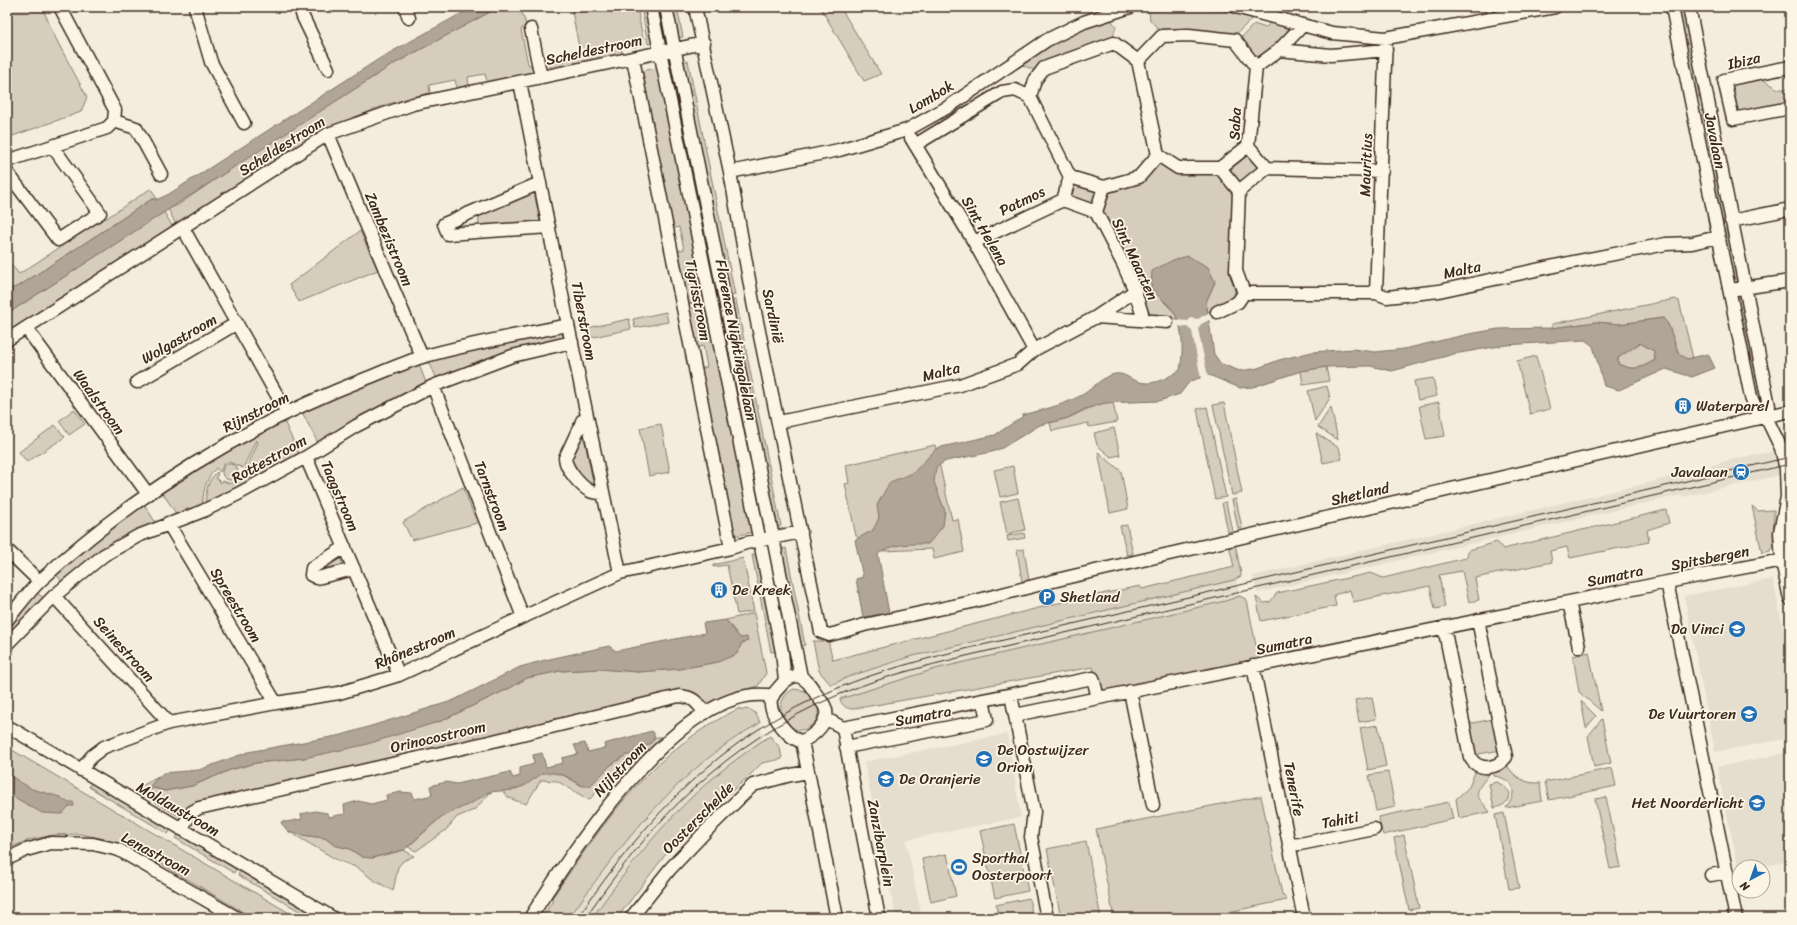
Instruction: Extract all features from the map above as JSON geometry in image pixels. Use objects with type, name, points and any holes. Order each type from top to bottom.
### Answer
[{"type":"street","points":[[7,161],[54,147],[107,128],[114,121],[115,110],[60,7]]},
{"type":"street","points":[[195,7],[211,62],[244,122]]},
{"type":"street","points":[[300,7],[303,17],[328,69]]},
{"type":"street","name":"Florence Nightingalelaan","points":[[651,7],[760,540],[782,652],[785,681]]},
{"type":"street","name":"Florence Nightingalelaan","points":[[666,7],[801,677]]},
{"type":"street","name":"Sardinië","points":[[695,7],[704,43],[730,172],[753,302],[779,422],[821,632]]},
{"type":"street","name":"Lombok","points":[[730,172],[839,150],[907,130],[948,107],[1047,40],[1084,22],[1130,7]]},
{"type":"street","points":[[1236,7],[1302,26],[1386,44]]},
{"type":"street","points":[[1279,50],[1332,55],[1555,7]]},
{"type":"street","name":"Javalaan","points":[[1672,7],[1751,397],[1757,411],[1766,417],[1781,448],[1787,474],[1790,514]]},
{"type":"street","name":"Javalaan","points":[[1689,7],[1744,288],[1769,406],[1766,417]]},
{"type":"street","points":[[1138,61],[1162,36],[1189,35],[1235,40],[1256,67],[1279,50],[1302,26]]},
{"type":"street","points":[[532,29],[542,77]]},
{"type":"street","name":"Scheldestroom","points":[[7,340],[328,134],[412,104],[704,43]]},
{"type":"street","points":[[1030,97],[1035,80],[1044,68],[1114,43],[1138,61],[1158,155],[1178,168],[1220,168],[1248,146]]},
{"type":"street","name":"Mauritius","points":[[1376,293],[1386,44]]},
{"type":"street","name":"Tigrisstroom","points":[[633,59],[731,548]]},
{"type":"street","name":"Saba","points":[[1256,67],[1248,146],[1267,168]]},
{"type":"street","name":"Ibiza","points":[[1790,67],[1724,80],[1732,120],[1790,108]]},
{"type":"street","points":[[992,77],[1002,92]]},
{"type":"street","name":"Tiberstroom","points":[[520,82],[568,325],[620,573]]},
{"type":"street","points":[[915,145],[1002,92],[1015,90],[1030,97],[1070,177],[1104,187],[1139,177],[1158,155]]},
{"type":"street","points":[[1708,106],[1729,102]]},
{"type":"street","points":[[114,121],[136,128],[161,174]]},
{"type":"street","name":"Sint Helena","points":[[907,130],[974,242],[1034,350]]},
{"type":"street","name":"Zambezistroom","points":[[328,134],[422,357]]},
{"type":"street","points":[[7,172],[58,240],[100,213],[54,147]]},
{"type":"street","points":[[1217,312],[1238,302],[1244,294],[1236,270],[1239,191],[1220,168]]},
{"type":"street","points":[[1239,191],[1267,168],[1382,171]]},
{"type":"street","name":"Patmos","points":[[974,242],[1063,200],[1070,177]]},
{"type":"street","points":[[540,183],[444,224],[448,234],[549,227]]},
{"type":"street","name":"Sint Maarten","points":[[1096,212],[1104,187]]},
{"type":"street","name":"Sint Maarten","points":[[1063,200],[1096,212],[1123,264],[1135,292],[1144,320]]},
{"type":"street","points":[[1731,221],[1790,209]]},
{"type":"street","points":[[471,212],[475,232]]},
{"type":"street","name":"Wolgastroom","points":[[182,228],[287,413]]},
{"type":"street","name":"Malta","points":[[1244,294],[1376,293],[1387,297],[1440,291],[1573,262],[1666,244],[1692,243],[1718,237]]},
{"type":"street","points":[[1729,290],[1790,280]]},
{"type":"street","name":"Malta","points":[[779,422],[960,385],[1018,364],[1034,350],[1096,317],[1135,292]]},
{"type":"street","points":[[1096,317],[1167,322]]},
{"type":"street","name":"Wolgastroom","points":[[137,382],[237,323]]},
{"type":"street","name":"Rijnstroom","points":[[7,620],[40,582],[96,533],[148,494],[219,449],[287,413],[342,388],[422,357],[568,325]]},
{"type":"street","name":"Waalstroom","points":[[26,328],[148,494]]},
{"type":"street","name":"Rottestroom","points":[[7,644],[54,596],[104,555],[138,536],[168,523],[203,511],[238,494],[306,457],[356,426],[432,386],[512,356],[572,342]]},
{"type":"street","name":"Tarnstroom","points":[[432,386],[522,617]]},
{"type":"street","name":"Shetland","points":[[821,632],[829,635],[870,623],[960,605],[1069,577],[1790,411]]},
{"type":"street","points":[[588,420],[582,421],[565,458],[565,464],[569,472],[590,491],[603,493]]},
{"type":"street","name":"Taagstroom","points":[[306,457],[399,676]]},
{"type":"street","name":"Javalaan","points":[[1788,497],[1780,532],[1786,560],[1790,599]]},
{"type":"street","name":"Spreestroom","points":[[168,523],[276,703]]},
{"type":"street","points":[[760,540],[801,532]]},
{"type":"street","name":"Rhônestroom","points":[[81,770],[92,756],[104,747],[169,723],[339,693],[399,676],[522,617],[620,573],[760,540]]},
{"type":"street","name":"Taagstroom","points":[[345,547],[312,568],[311,575],[317,578],[354,570]]},
{"type":"street","points":[[7,550],[40,582]]},
{"type":"street","name":"Spitsbergen","points":[[1736,918],[1667,582],[1786,560]]},
{"type":"street","name":"Sumatra","points":[[1015,715],[1667,582]]},
{"type":"street","name":"Seinestroom","points":[[54,596],[169,723]]},
{"type":"street","points":[[1569,602],[1579,647]]},
{"type":"street","points":[[1444,627],[1470,757],[1473,763],[1477,766],[1489,768],[1497,765],[1506,757],[1478,620]]},
{"type":"street","name":"Tenerife","points":[[1253,666],[1304,918]]},
{"type":"street","points":[[791,677],[801,677],[810,686],[824,706],[825,718],[818,729],[810,737],[802,741],[793,739],[789,735],[774,713],[771,704],[772,696],[785,681],[791,677]]},
{"type":"street","points":[[825,718],[844,728],[1093,678],[1098,698]]},
{"type":"street","points":[[1130,691],[1153,805]]},
{"type":"street","name":"Nijlstroom","points":[[530,918],[561,868],[612,799],[675,734],[705,713],[734,700],[754,694],[772,696]]},
{"type":"street","points":[[1011,695],[1034,812],[1031,837],[1047,918]]},
{"type":"street","name":"Orinocostroom","points":[[181,829],[192,812],[199,808],[489,742],[679,696],[689,696],[697,702],[705,713]]},
{"type":"street","name":"Sumatra","points":[[846,747],[987,720],[983,700]]},
{"type":"street","name":"Moldaustroom","points":[[7,726],[333,918]]},
{"type":"street","name":"Zanzibarplein","points":[[844,728],[846,747],[879,918]]},
{"type":"street","points":[[802,741],[837,918]]},
{"type":"street","name":"Oosterschelde","points":[[631,918],[670,869],[711,826],[753,786],[808,772]]},
{"type":"street","name":"Tahiti","points":[[1289,844],[1300,844],[1374,829]]},
{"type":"street","name":"Lenastroom","points":[[7,859],[26,850],[50,843],[93,844],[119,850],[237,918]]},
{"type":"street","points":[[1711,875],[1727,872]]},
{"type":"shaded area","points":[[7,7],[42,7],[57,41],[87,97],[81,112],[7,138]]},
{"type":"shaded area","points":[[473,7],[499,7],[392,65],[7,314],[7,290],[19,286],[152,199],[156,200],[169,194],[382,57]]},
{"type":"shaded area","points":[[499,7],[529,7],[522,13],[526,24],[521,30],[528,64],[535,68],[534,73],[487,82],[485,74],[468,77],[469,85],[457,88],[455,80],[429,85],[430,93],[388,104],[323,130],[176,225],[168,209],[178,205],[257,151],[392,65]]},
{"type":"shaded area","points":[[571,7],[637,7],[644,44],[633,47],[632,44],[621,47],[622,54],[552,69],[547,63],[570,59],[578,55],[580,52]]},
{"type":"shaded area","points":[[641,7],[648,7],[655,43],[648,44]]},
{"type":"shaded area","points":[[656,7],[661,7],[667,37],[662,38]]},
{"type":"shaded area","points":[[668,7],[677,7],[683,37],[674,39]]},
{"type":"shaded area","points":[[820,7],[840,7],[881,74],[864,81]]},
{"type":"shaded area","points":[[1676,7],[1685,7],[1702,96],[1694,98]]},
{"type":"shaded area","points":[[1184,8],[1224,11],[1254,17],[1233,37],[1163,34],[1150,20],[1149,11]]},
{"type":"shaded area","points":[[1110,19],[1116,26],[1112,41],[1036,71],[1020,64],[1063,38]]},
{"type":"shaded area","points":[[1270,22],[1286,27],[1288,33],[1259,58],[1254,58],[1239,40],[1254,24],[1266,28]]},
{"type":"shaded area","points":[[688,61],[735,295],[727,296],[680,62]]},
{"type":"shaded area","points":[[661,67],[707,300],[688,304],[677,251],[684,249],[679,227],[672,229],[641,71]]},
{"type":"shaded area","points":[[674,67],[720,298],[715,299],[668,68]]},
{"type":"shaded area","points":[[1761,78],[1778,89],[1790,89],[1790,104],[1742,113],[1738,112],[1733,87],[1736,83]]},
{"type":"shaded area","points":[[1706,115],[1728,223],[1720,225],[1698,116]]},
{"type":"shaded area","points":[[1248,155],[1258,165],[1258,170],[1239,183],[1231,171],[1232,168]]},
{"type":"shaded area","points":[[1159,163],[1167,163],[1186,175],[1217,173],[1236,197],[1232,270],[1235,296],[1234,300],[1208,312],[1206,302],[1215,282],[1163,301],[1175,313],[1177,319],[1148,317],[1102,216],[1110,191],[1143,182],[1153,167]]},
{"type":"shaded area","points":[[1074,185],[1096,192],[1092,205],[1071,197],[1070,195]]},
{"type":"shaded area","points":[[150,189],[157,199],[152,199],[19,286],[7,290],[8,261],[19,274],[59,248],[60,243],[102,217],[105,219]]},
{"type":"shaded area","points":[[534,191],[540,223],[482,228],[479,225],[478,220],[480,214]]},
{"type":"shaded area","points":[[164,212],[173,227],[7,335],[7,314]]},
{"type":"shaded area","points":[[1730,229],[1738,279],[1732,280],[1721,231]]},
{"type":"shaded area","points":[[360,231],[378,270],[299,302],[289,285]]},
{"type":"shaded area","points":[[1188,256],[1208,267],[1215,282],[1206,302],[1214,354],[1221,364],[1240,371],[1258,368],[1279,360],[1312,352],[1353,349],[1375,352],[1404,349],[1498,329],[1552,328],[1596,322],[1620,324],[1663,318],[1668,324],[1679,354],[1687,359],[1708,354],[1715,368],[1692,377],[1666,369],[1619,390],[1604,386],[1593,346],[1585,340],[1506,345],[1454,354],[1392,371],[1370,366],[1326,367],[1301,371],[1253,387],[1240,388],[1209,375],[1190,381],[1180,394],[1159,401],[1105,403],[1085,409],[1068,418],[1040,425],[1002,448],[992,452],[946,461],[936,467],[934,482],[945,511],[943,526],[928,544],[908,544],[895,546],[883,550],[878,554],[889,613],[863,617],[856,579],[863,577],[855,540],[873,530],[879,518],[877,505],[890,482],[913,473],[937,448],[995,435],[1023,415],[1065,403],[1087,392],[1102,379],[1111,375],[1122,374],[1137,381],[1148,383],[1165,379],[1180,370],[1182,342],[1178,320],[1171,308],[1151,289],[1152,271],[1173,260]],"holes":[[[1640,343],[1654,351],[1655,360],[1641,367],[1629,368],[1618,364],[1618,358]]]},
{"type":"shaded area","points":[[1742,297],[1764,400],[1758,402],[1750,372],[1737,306],[1739,298]]},
{"type":"shaded area","points":[[1675,299],[1679,301],[1693,358],[1687,359],[1679,354],[1668,324],[1662,318],[1620,324],[1596,322],[1552,328],[1552,324]]},
{"type":"shaded area","points":[[736,300],[781,526],[774,528],[728,301]]},
{"type":"shaded area","points":[[721,303],[766,526],[761,527],[716,304]]},
{"type":"shaded area","points":[[709,305],[754,532],[733,536],[700,369],[707,367],[703,346],[695,348],[688,309]]},
{"type":"shaded area","points":[[666,312],[668,322],[635,328],[633,319]]},
{"type":"shaded area","points":[[629,319],[631,329],[589,338],[587,328]]},
{"type":"shaded area","points":[[562,332],[563,339],[437,379],[428,360],[509,340]]},
{"type":"shaded area","points":[[1640,343],[1654,351],[1655,360],[1637,368],[1629,368],[1618,364],[1618,358]]},
{"type":"shaded area","points":[[1536,356],[1550,409],[1530,414],[1517,361]]},
{"type":"shaded area","points":[[419,364],[426,383],[319,445],[302,412],[345,392]]},
{"type":"shaded area","points":[[1326,367],[1329,381],[1303,385],[1301,371]]},
{"type":"shaded area","points":[[1433,378],[1437,396],[1418,400],[1414,381]]},
{"type":"shaded area","points":[[1327,386],[1330,398],[1315,421],[1308,391]]},
{"type":"shaded area","points":[[1113,402],[1117,422],[1089,427],[1088,423],[1052,431],[1050,423],[1068,418],[1096,406]]},
{"type":"shaded area","points":[[1439,402],[1445,436],[1426,439],[1419,406]]},
{"type":"shaded area","points":[[1224,403],[1242,493],[1232,495],[1213,405]]},
{"type":"shaded area","points":[[1207,407],[1226,497],[1215,499],[1197,409]]},
{"type":"shaded area","points":[[1331,407],[1338,440],[1318,427]]},
{"type":"shaded area","points":[[74,409],[85,424],[69,435],[59,421]]},
{"type":"shaded area","points":[[284,421],[298,452],[302,457],[205,507],[207,488],[213,476],[217,472],[216,478],[221,483],[223,481],[228,483],[236,483],[251,458],[258,442],[256,440],[243,468],[229,462],[224,464],[220,472],[216,468],[212,473],[205,486],[202,508],[176,517],[175,512],[162,492],[202,466]]},
{"type":"shaded area","points":[[661,424],[670,472],[649,476],[640,428]]},
{"type":"shaded area","points":[[55,425],[65,437],[27,462],[19,452]]},
{"type":"shaded area","points":[[1114,428],[1120,455],[1111,457],[1097,445],[1094,433]]},
{"type":"shaded area","points":[[583,432],[594,487],[571,468],[569,458]]},
{"type":"shaded area","points":[[1316,433],[1339,448],[1342,459],[1323,463]]},
{"type":"shaded area","points":[[935,445],[952,520],[958,519],[964,552],[934,559],[932,549],[884,551],[856,536],[845,484],[849,483],[846,465]]},
{"type":"shaded area","points":[[1790,448],[1790,473],[1682,497],[1681,495],[1257,593],[1253,576],[1648,483],[1738,458]]},
{"type":"shaded area","points":[[1098,452],[1121,471],[1128,509],[1110,513]]},
{"type":"shaded area","points":[[227,464],[233,464],[238,469],[236,478],[233,480],[227,480],[222,475],[222,469]]},
{"type":"shaded area","points":[[1013,466],[1018,493],[1000,497],[994,470]]},
{"type":"shaded area","points":[[463,487],[477,523],[412,540],[403,522]]},
{"type":"shaded area","points":[[1018,498],[1025,530],[1007,534],[1000,502]]},
{"type":"shaded area","points":[[1236,499],[1242,528],[1238,529],[1232,500]]},
{"type":"shaded area","points":[[1226,502],[1232,531],[1228,532],[1222,503]]},
{"type":"shaded area","points":[[144,504],[157,525],[63,583],[55,573]]},
{"type":"shaded area","points":[[1752,506],[1758,511],[1774,510],[1773,548],[1770,549],[1770,551],[1762,553]]},
{"type":"shaded area","points":[[1666,510],[1669,523],[1647,530],[1649,542],[1570,558],[1567,547],[1550,551],[1552,562],[1475,578],[1479,600],[1469,602],[1462,571],[1439,575],[1445,607],[1435,609],[1430,586],[1353,602],[1350,590],[1334,595],[1336,606],[1261,621],[1256,597],[1264,603],[1270,602],[1277,593],[1371,573],[1383,578],[1466,558],[1469,550],[1497,542],[1503,549]]},
{"type":"shaded area","points":[[1127,525],[1133,554],[1127,555],[1120,526]]},
{"type":"shaded area","points":[[1024,533],[1025,538],[1008,541],[1007,536]]},
{"type":"shaded area","points":[[1235,543],[1241,576],[1234,580],[909,657],[848,677],[831,685],[819,671],[813,641],[828,641],[833,660],[1054,604],[1140,586],[1142,589],[1234,567],[1229,545]]},
{"type":"shaded area","points":[[786,548],[805,645],[798,647],[779,550]]},
{"type":"shaded area","points":[[1024,549],[1029,580],[1022,581],[1017,550]]},
{"type":"shaded area","points":[[757,554],[778,651],[771,652],[752,555]]},
{"type":"shaded area","points":[[772,554],[791,648],[786,649],[767,555]]},
{"type":"shaded area","points":[[339,556],[344,568],[324,571],[324,568]]},
{"type":"shaded area","points":[[743,558],[754,611],[737,614],[727,565],[713,567],[713,565]]},
{"type":"shaded area","points":[[1236,579],[1240,596],[1225,601],[935,669],[840,699],[836,683],[848,677],[909,657]]},
{"type":"shaded area","name":"Da Vinci","points":[[1773,579],[1790,662],[1790,738],[1715,752],[1684,596]]},
{"type":"shaded area","points":[[36,592],[45,599],[7,639],[7,624]]},
{"type":"shaded area","points":[[1240,596],[1247,600],[1259,661],[1103,692],[1099,688],[1093,667],[853,709],[845,707],[840,699],[935,669],[1225,601]]},
{"type":"shaded area","points":[[754,613],[766,673],[758,686],[707,706],[693,693],[681,692],[182,818],[134,790],[158,777],[149,787],[165,791],[192,786],[230,770],[256,763],[304,758],[441,721],[510,688],[527,678],[560,671],[600,669],[638,672],[679,669],[718,662],[740,638],[726,620]]},
{"type":"shaded area","points":[[726,620],[740,638],[747,637],[748,641],[742,643],[737,654],[718,662],[679,669],[638,672],[600,669],[560,671],[527,678],[510,688],[441,721],[364,745],[304,758],[256,763],[230,770],[192,786],[165,791],[155,788],[149,790],[149,787],[163,773],[199,770],[248,752],[342,735],[452,701],[520,667],[609,646],[616,651],[705,633],[703,623]]},
{"type":"shaded area","points":[[1589,652],[1601,711],[1579,692],[1573,656]]},
{"type":"shaded area","points":[[794,689],[807,691],[816,703],[818,710],[814,723],[804,730],[797,730],[791,727],[785,722],[782,714],[781,705],[783,700],[787,693]]},
{"type":"shaded area","points":[[1372,697],[1376,719],[1359,722],[1355,700]]},
{"type":"shaded area","points":[[1581,701],[1596,716],[1586,728]]},
{"type":"shaded area","points":[[740,708],[741,710],[748,709],[754,712],[760,723],[731,741],[703,762],[678,785],[631,836],[609,863],[569,918],[541,918],[552,902],[552,898],[591,842],[633,790],[656,766],[681,745],[709,725]]},
{"type":"shaded area","points":[[1494,719],[1501,750],[1473,755],[1467,724]]},
{"type":"shaded area","points":[[1602,719],[1611,763],[1594,767],[1588,736]]},
{"type":"shaded area","points":[[760,723],[763,740],[725,768],[688,800],[663,826],[631,863],[592,918],[569,918],[632,833],[676,786],[713,754]]},
{"type":"shaded area","points":[[1378,725],[1386,766],[1368,770],[1360,728]]},
{"type":"shaded area","points":[[652,731],[654,733],[654,739],[651,743],[634,754],[626,755],[611,765],[590,786],[582,786],[564,775],[543,773],[524,786],[512,790],[489,792],[472,803],[441,817],[404,850],[372,858],[362,857],[350,849],[334,845],[325,838],[301,835],[288,831],[281,823],[282,821],[286,822],[302,819],[301,814],[315,811],[327,813],[328,817],[345,814],[344,805],[358,801],[371,804],[387,800],[386,795],[401,792],[412,793],[415,799],[432,795],[430,786],[446,782],[457,784],[510,772],[513,778],[520,776],[520,768],[534,764],[533,755],[542,753],[546,767],[563,763],[562,758],[578,754],[574,745],[585,743],[588,752],[605,748],[604,744]]},
{"type":"shaded area","points":[[1007,734],[1021,817],[906,840],[922,918],[896,918],[864,762]]},
{"type":"shaded area","points":[[770,736],[780,748],[782,759],[762,763],[747,778],[698,820],[669,850],[617,918],[592,918],[624,874],[658,832],[676,813],[716,776],[761,741]]},
{"type":"shaded area","points":[[654,737],[663,737],[638,763],[627,759],[589,800],[557,781],[541,780],[526,804],[509,798],[503,791],[527,784],[540,774],[549,772],[561,774],[578,783],[590,786],[611,765],[626,755],[634,754],[654,739]]},
{"type":"shaded area","points":[[7,747],[298,918],[253,918],[153,859],[105,839],[80,834],[54,835],[29,840],[7,849]]},
{"type":"shaded area","name":"Het Noorderlicht","points":[[1790,752],[1790,861],[1771,865],[1771,859],[1736,859],[1717,767]]},
{"type":"shaded area","points":[[1507,765],[1520,779],[1540,783],[1542,801],[1506,808],[1512,797],[1512,788],[1510,783],[1506,780],[1494,776],[1492,771]]},
{"type":"shaded area","points":[[1612,768],[1616,786],[1549,800],[1545,782]]},
{"type":"shaded area","points":[[1476,770],[1488,771],[1488,776],[1479,788],[1478,795],[1490,812],[1459,818],[1456,799],[1469,787]]},
{"type":"shaded area","points":[[1388,772],[1395,807],[1376,811],[1369,775]]},
{"type":"shaded area","points":[[7,774],[32,789],[60,797],[67,802],[73,802],[74,806],[69,806],[62,814],[42,813],[7,793]]},
{"type":"shaded area","points":[[1497,782],[1504,786],[1510,793],[1505,804],[1494,808],[1489,784]]},
{"type":"shaded area","points":[[91,783],[171,829],[168,834],[89,787]]},
{"type":"shaded area","points":[[492,791],[474,810],[457,817],[446,830],[416,851],[408,847],[441,817]]},
{"type":"shaded area","points":[[1261,796],[1282,894],[1287,900],[1199,918],[1114,918],[1096,829]]},
{"type":"shaded area","points":[[1606,797],[1621,867],[1610,869],[1595,799]]},
{"type":"shaded area","points":[[1449,802],[1453,819],[1383,835],[1378,817]]},
{"type":"shaded area","points":[[1504,813],[1519,888],[1509,889],[1495,815]]},
{"type":"shaded area","points":[[1014,824],[1028,891],[995,898],[980,831]]},
{"type":"shaded area","points":[[288,831],[301,835],[325,838],[334,845],[350,849],[362,857],[372,858],[404,850],[414,856],[403,861],[398,867],[393,891],[372,879],[358,868],[337,860]]},
{"type":"shaded area","points":[[178,834],[236,869],[234,873],[175,838]]},
{"type":"shaded area","points":[[1404,835],[1419,908],[1409,910],[1394,838]]},
{"type":"shaded area","points":[[1086,841],[1101,918],[1061,918],[1047,849]]},
{"type":"shaded area","points":[[947,854],[956,896],[931,902],[922,859]]},
{"type":"shaded area","points":[[240,871],[319,918],[311,918],[238,875]]},
{"type":"shaded area","points":[[1029,898],[1033,918],[999,918],[996,905]]},
{"type":"pier","points":[[1210,312],[1211,319],[1201,324],[1198,329],[1208,377],[1201,379],[1192,331],[1187,327],[1177,326],[1175,320],[1188,321],[1191,318],[1198,319]]},
{"type":"tram line","points":[[577,918],[631,846],[660,813],[690,783],[722,755],[757,730],[796,708],[853,682],[901,666],[965,649],[1790,457]]},
{"type":"tram line","points":[[585,918],[638,848],[665,816],[695,787],[726,761],[760,736],[797,715],[838,695],[902,673],[966,656],[1790,464]]},
{"type":"place","name":"Waterparel","points":[[1683,406]]},
{"type":"place","name":"Javalaan","points":[[1741,472]]},
{"type":"place","name":"De Kreek","points":[[719,590]]},
{"type":"place","name":"Shetland","points":[[1047,597]]},
{"type":"place","name":"Da Vinci","points":[[1737,629]]},
{"type":"place","name":"De Vuurtoren","points":[[1749,714]]},
{"type":"place","name":"De Oostwijzer Orion","points":[[984,759]]},
{"type":"place","name":"De Oranjerie","points":[[886,779]]},
{"type":"place","name":"Het Noorderlicht","points":[[1757,803]]},
{"type":"place","name":"Sporthal Oosterpoort","points":[[959,867]]}]
